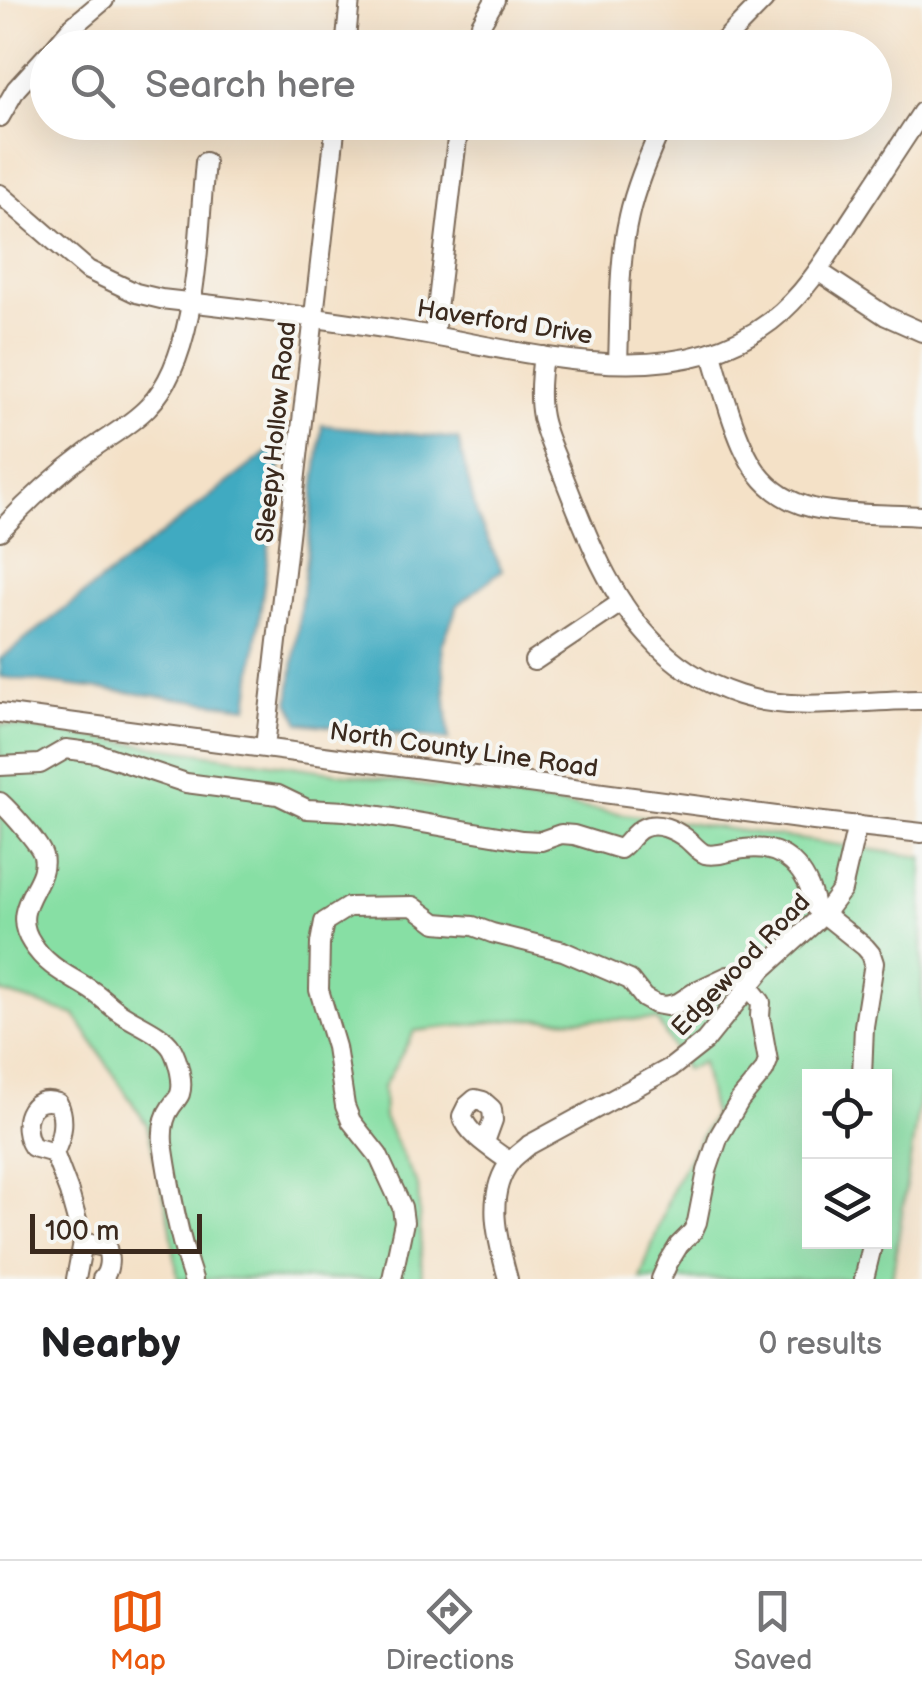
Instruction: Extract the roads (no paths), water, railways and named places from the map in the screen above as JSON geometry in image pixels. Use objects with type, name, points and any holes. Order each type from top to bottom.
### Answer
[{"type":"street","points":[[70,30],[104,0]]},
{"type":"street","points":[[347,30],[350,0]]},
{"type":"street","points":[[479,30],[495,0]]},
{"type":"street","points":[[735,30],[764,0]]},
{"type":"street","points":[[0,116],[30,74]]},
{"type":"street","name":"Haverford Drive","points":[[0,194],[88,270],[136,293],[434,336],[543,356],[618,363],[670,362],[712,353],[753,334],[774,319],[818,270],[922,112]]},
{"type":"street","name":"Sleepy Hollow Road","points":[[265,748],[334,140]]},
{"type":"street","points":[[434,336],[457,140]]},
{"type":"street","points":[[618,363],[620,289],[628,217],[656,140]]},
{"type":"street","points":[[0,531],[45,487],[86,452],[132,422],[160,393],[180,350],[191,302],[205,162]]},
{"type":"street","points":[[818,270],[886,316],[922,332]]},
{"type":"street","points":[[712,353],[743,449],[771,488],[791,500],[817,508],[922,516]]},
{"type":"street","points":[[543,356],[540,398],[544,426],[584,529],[622,602],[664,652],[698,676],[735,694],[774,703],[922,700]]},
{"type":"street","points":[[534,660],[622,602]]},
{"type":"street","name":"North County Line Road","points":[[0,713],[922,833]]},
{"type":"street","points":[[0,766],[40,764],[66,750],[97,753],[186,783],[278,795],[306,809],[345,811],[522,840],[574,835],[620,849],[642,828],[664,826],[706,854],[752,848],[775,852],[797,865],[813,894],[815,908],[866,947],[874,963],[864,1026],[862,1069]]},
{"type":"street","points":[[0,802],[40,848],[44,858],[44,868],[25,912],[28,938],[47,964],[95,992],[170,1046],[180,1074],[180,1094],[165,1119],[163,1144],[177,1226],[193,1279]]},
{"type":"street","name":"Edgewood Road","points":[[510,1162],[530,1145],[672,1067],[705,1042],[749,987],[824,914],[842,890],[857,825]]},
{"type":"street","points":[[392,1279],[404,1222],[402,1206],[378,1155],[351,1121],[345,1106],[336,1047],[319,990],[324,922],[348,907],[414,906],[436,924],[472,926],[563,951],[630,980],[644,998],[655,1004],[678,1004],[728,976],[749,987],[761,1002],[768,1061],[719,1136],[697,1222],[661,1279]]},
{"type":"street","points":[[484,1142],[510,1162],[498,1192],[495,1226],[508,1279]]},
{"type":"street","points":[[54,1153],[83,1242],[76,1279]]},
{"type":"street","points":[[83,1242],[108,1248],[110,1256],[102,1279]]},
{"type":"street","points":[[864,1279],[871,1249]]},
{"type":"water","points":[[322,425],[458,439],[477,516],[502,570],[458,605],[442,645],[449,740],[300,723],[289,702]]},
{"type":"water","points":[[283,440],[248,707],[0,677],[0,659]]}]
